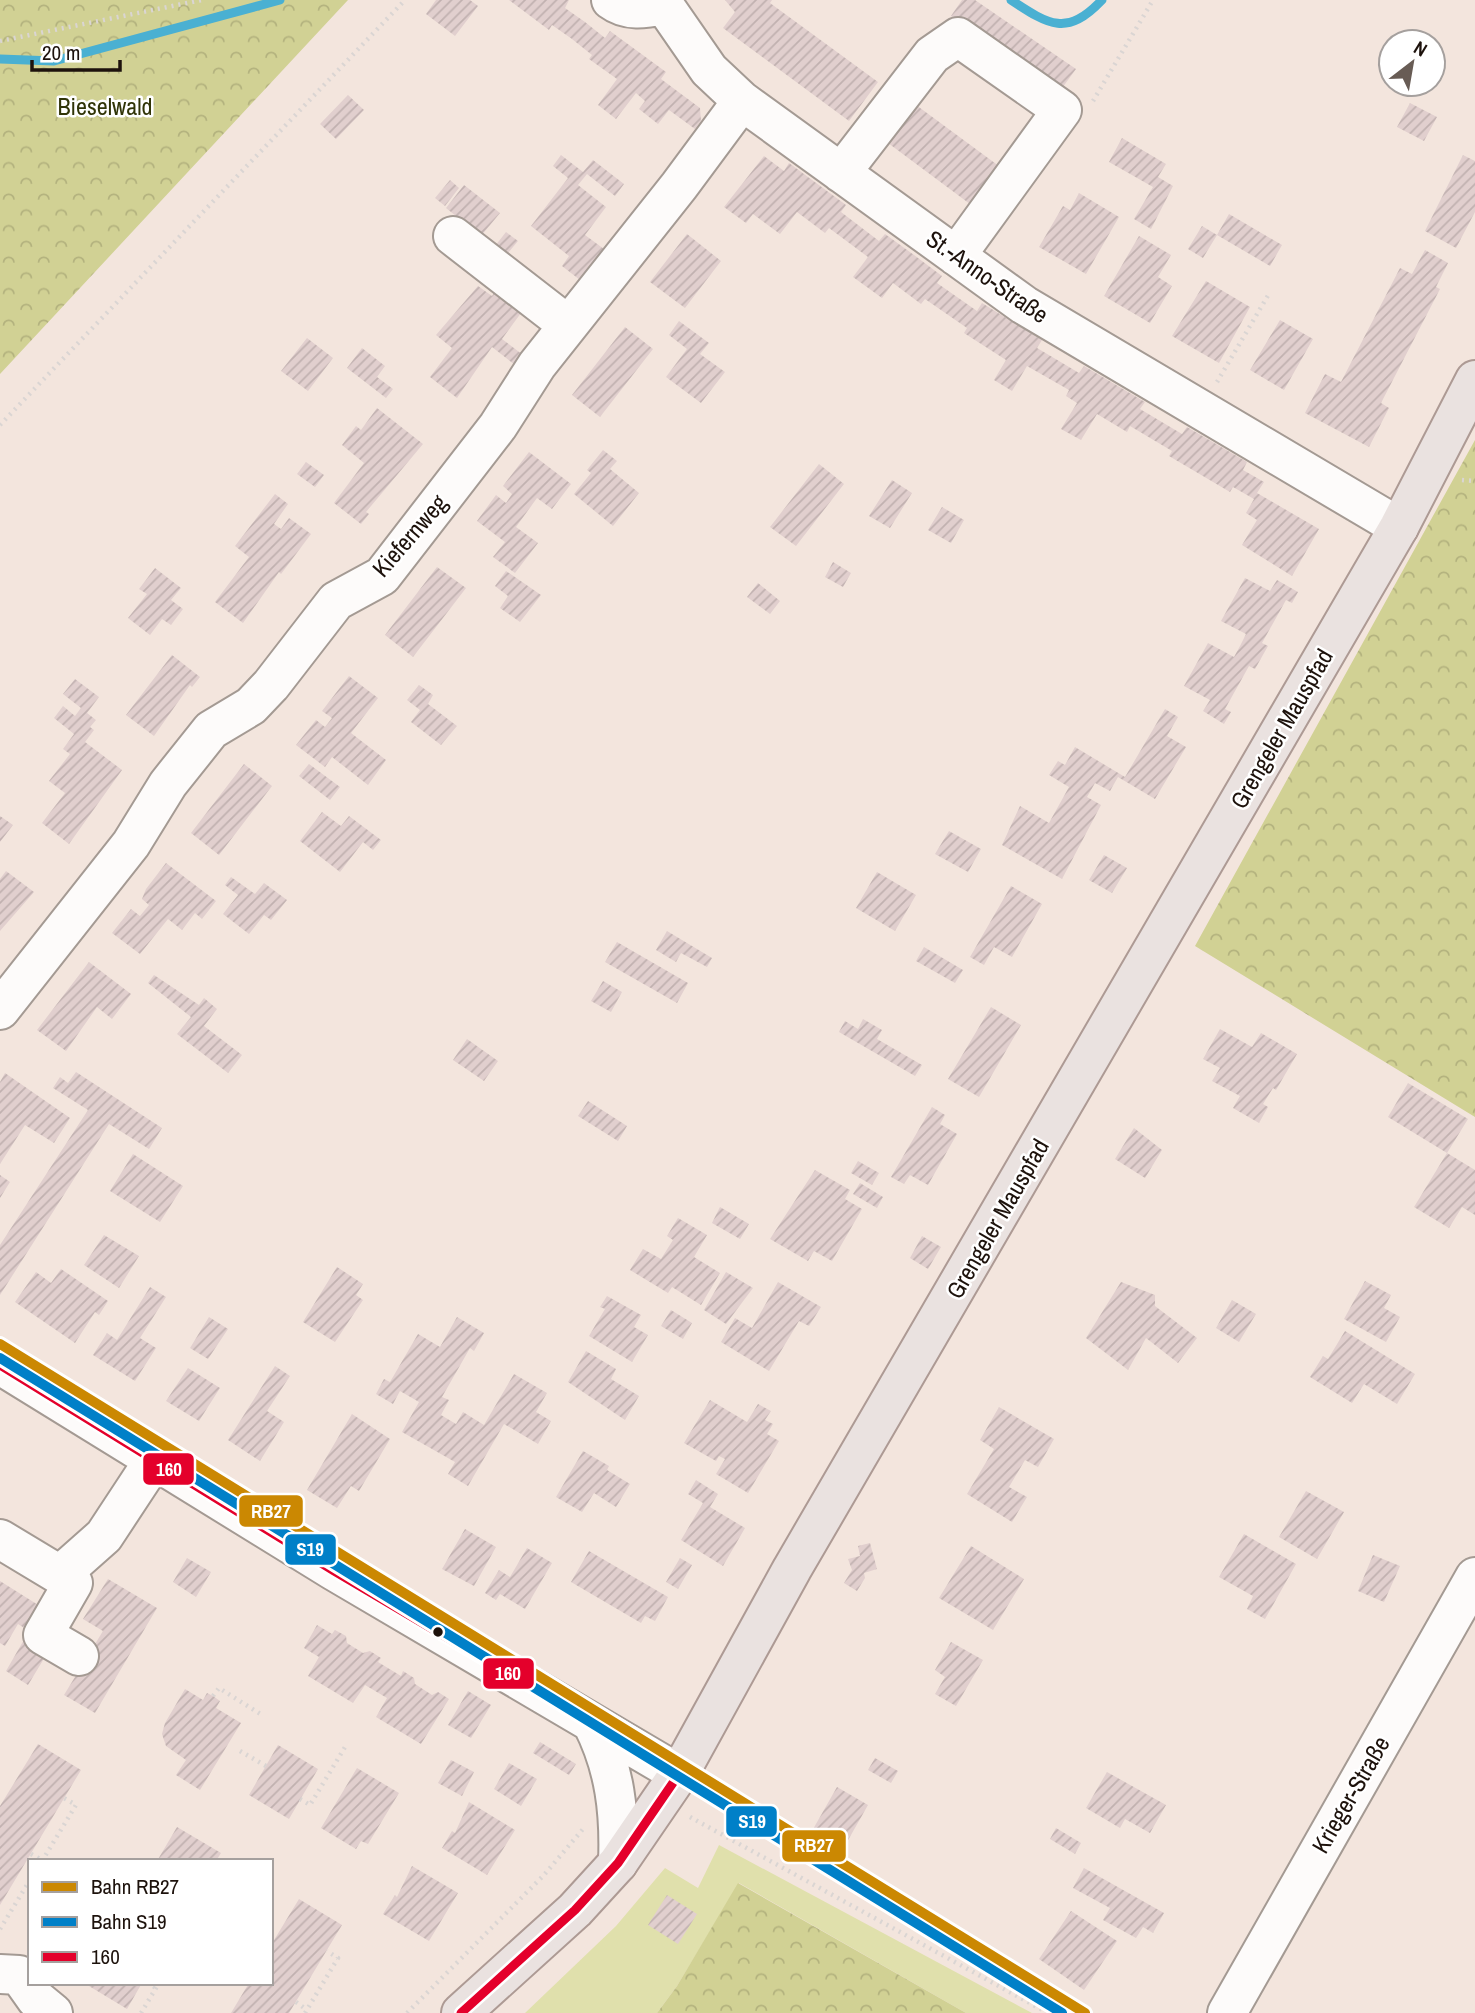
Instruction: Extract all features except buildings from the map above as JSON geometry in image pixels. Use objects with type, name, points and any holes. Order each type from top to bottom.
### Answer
[{"type":"main road","name":"Grengeler Mauspfad","points":[[461,2013],[547,1938],[618,1863],[679,1774],[792,1569],[1399,527],[1475,380]]},
{"type":"street","name":"St.-Anno-Straße","points":[[611,0],[620,7],[643,9],[666,2],[709,70],[742,101],[1024,305],[1399,527]]},
{"type":"street","points":[[841,173],[932,55],[958,37],[1062,110],[956,256]]},
{"type":"street","name":"Kiefernweg","points":[[0,1010],[131,844],[168,784],[211,730],[251,706],[271,685],[336,601],[382,576],[498,426],[537,365],[568,324],[679,186],[742,101]]},
{"type":"street","points":[[453,236],[568,324]]},
{"type":"street","points":[[0,1365],[679,1774]]},
{"type":"street","points":[[60,1575],[104,1536],[154,1460]]},
{"type":"street","points":[[0,1539],[73,1583],[43,1634],[79,1656]]},
{"type":"street","name":"Krieger-Straße","points":[[1227,2013],[1475,1577]]},
{"type":"street","points":[[592,1723],[605,1752],[614,1784],[618,1863]]},
{"type":"street","points":[[0,1974],[19,1975],[36,1999],[53,2013]]},
{"type":"path","points":[[0,41],[202,0]]},
{"type":"path","points":[[0,425],[405,0]]},
{"type":"path","points":[[1200,410],[1270,292]]},
{"type":"path","points":[[213,1696],[219,1688],[262,1715]]},
{"type":"path","points":[[300,1799],[310,1805],[345,1747]]},
{"type":"path","points":[[240,1751],[266,1766]]},
{"type":"path","points":[[43,1859],[76,1805],[64,1798]]},
{"type":"path","points":[[686,1815],[1048,2013]]},
{"type":"path","points":[[31,1854],[39,1859]]},
{"type":"path","points":[[0,1929],[28,1884]]},
{"type":"path","points":[[407,2013],[516,1902]]},
{"type":"path","points":[[0,1910],[8,1916]]},
{"type":"path","points":[[296,2002],[306,2011],[338,1958],[327,1951]]},
{"type":"path","points":[[141,2013],[157,1986]]},
{"type":"green space","name":"Bieselwald","points":[[0,0],[348,0],[0,374]]},
{"type":"green space","points":[[1475,440],[1475,1117],[1195,946]]},
{"type":"green space","points":[[719,1845],[1032,2013],[966,2013],[739,1883],[677,1986],[657,2013],[525,2013],[616,1926],[665,1868],[698,1888]]},
{"type":"green space","points":[[738,1883],[966,2013],[657,2013],[677,1986]]},
{"type":"waterway","points":[[0,59],[54,61],[280,0]]},
{"type":"waterway","points":[[1011,0],[1036,16],[1058,23],[1078,19],[1102,0]]},
{"type":"rail line","name":"RB27","points":[[0,1344],[1085,2013]]},
{"type":"rail line","name":"S19","points":[[0,1358],[1062,2013]]},
{"type":"transit line","name":"160","points":[[0,1365],[334,1571],[679,1774]]},
{"type":"transit line","name":"160","points":[[461,2013],[575,1910],[618,1863],[679,1774]]}]
